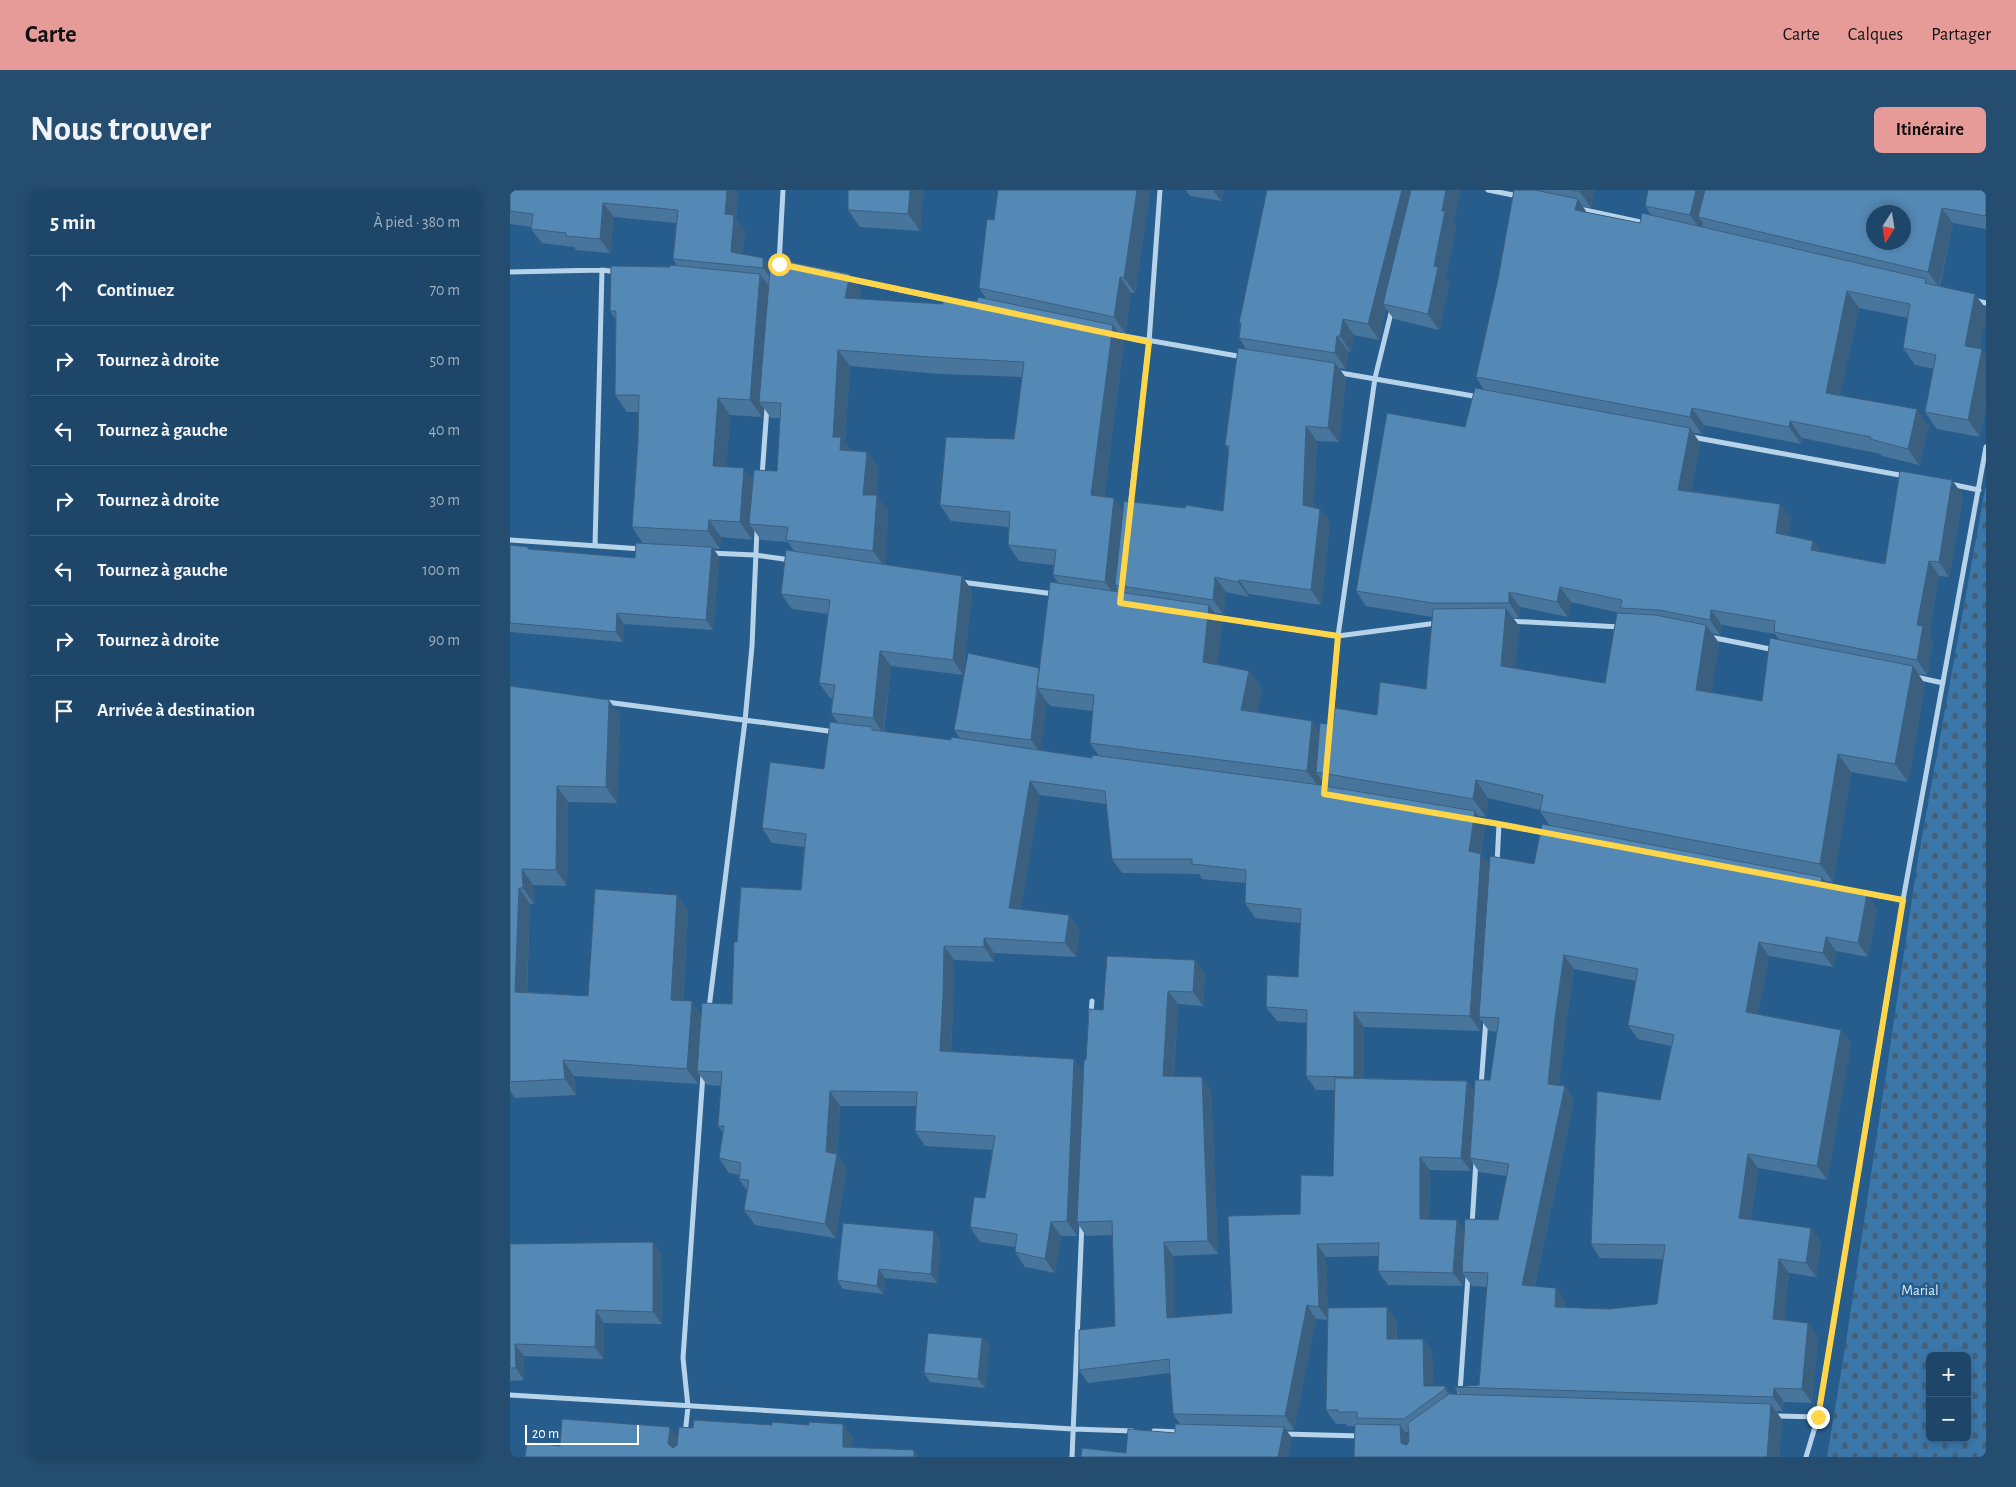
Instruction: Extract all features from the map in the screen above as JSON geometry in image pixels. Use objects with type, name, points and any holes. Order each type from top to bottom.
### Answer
[{"type":"street","points":[[778,272],[783,190]]},
{"type":"street","points":[[1130,516],[1149,342],[1160,190]]},
{"type":"street","points":[[1488,190],[1526,198]]},
{"type":"street","points":[[1573,208],[1648,224]]},
{"type":"street","points":[[779,264],[789,266]]},
{"type":"street","points":[[510,272],[602,270],[622,272]]},
{"type":"street","points":[[595,546],[602,270]]},
{"type":"street","points":[[847,278],[954,301]]},
{"type":"street","points":[[1966,298],[1986,303]]},
{"type":"street","points":[[1330,735],[1338,636],[1375,378],[1393,303]]},
{"type":"street","points":[[1110,333],[1149,342],[1247,357]]},
{"type":"street","points":[[1326,370],[1482,398]]},
{"type":"street","points":[[761,486],[768,396]]},
{"type":"street","points":[[1686,436],[1911,477]]},
{"type":"street","points":[[1806,1457],[1818,1417],[1903,900],[1986,448]]},
{"type":"street","points":[[1940,482],[1979,490]]},
{"type":"street","points":[[708,1010],[745,721],[752,646],[758,526]]},
{"type":"street","points":[[510,540],[651,550]]},
{"type":"street","points":[[708,553],[794,561]]},
{"type":"street","points":[[952,581],[1061,595]]},
{"type":"street","points":[[1205,616],[1338,636],[1445,623]]},
{"type":"street","points":[[1498,621],[1622,627]]},
{"type":"street","points":[[1708,637],[1786,652]]},
{"type":"street","points":[[1914,677],[1943,683]]},
{"type":"street","points":[[598,701],[844,733]]},
{"type":"street","points":[[1470,819],[1557,835]]},
{"type":"street","points":[[1496,874],[1499,824]]},
{"type":"street","points":[[1826,886],[1903,900]]},
{"type":"street","points":[[1091,1021],[1092,1001]]},
{"type":"street","points":[[1481,1090],[1486,1011]]},
{"type":"street","points":[[684,1440],[688,1407],[683,1358],[704,1070]]},
{"type":"street","points":[[1472,1228],[1476,1159]]},
{"type":"street","points":[[1072,1457],[1082,1220]]},
{"type":"street","points":[[1460,1395],[1469,1267]]},
{"type":"street","points":[[510,1395],[1073,1429],[1141,1431]]},
{"type":"street","points":[[1768,1416],[1818,1417]]},
{"type":"street","points":[[1151,1431],[1190,1432]]},
{"type":"street","points":[[1278,1434],[1366,1436]]},
{"type":"green space","name":"Marial","points":[[1986,484],[1986,1457],[1827,1457],[1847,1336],[1918,859]]},
{"type":"building","points":[[510,190],[727,190],[725,214],[734,215],[731,252],[763,258],[763,268],[673,259],[678,210],[603,203],[600,239],[566,236],[566,233],[531,229],[533,214],[510,211]]},
{"type":"building","points":[[848,190],[910,190],[908,214],[848,210]]},
{"type":"building","points":[[998,190],[1137,190],[1124,278],[1120,277],[1114,317],[979,288],[987,219],[994,220]]},
{"type":"building","points":[[1267,190],[1402,190],[1368,324],[1343,319],[1340,336],[1337,336],[1335,353],[1239,338],[1241,323],[1239,323]]},
{"type":"building","points":[[1411,190],[1446,190],[1442,211],[1445,211],[1434,266],[1438,267],[1428,314],[1383,304]]},
{"type":"building","points":[[1514,190],[1535,190],[1578,199],[1575,210],[1640,223],[1642,213],[1926,279],[1925,283],[1975,294],[1965,346],[1982,349],[1968,420],[1925,412],[1936,355],[1903,348],[1910,304],[1847,291],[1826,393],[1917,409],[1908,449],[1870,439],[1871,437],[1790,421],[1789,427],[1692,408],[1690,417],[1476,377],[1498,279]]},
{"type":"building","points":[[1648,190],[1696,190],[1690,215],[1645,206]]},
{"type":"building","points":[[1705,190],[1986,190],[1986,216],[1942,208],[1928,272],[1698,217]]},
{"type":"building","points":[[771,258],[850,274],[845,298],[943,304],[943,298],[977,301],[978,297],[1113,325],[1091,495],[1114,498],[1105,582],[1053,575],[1056,550],[1008,545],[1010,512],[940,505],[946,437],[1014,439],[1024,362],[838,350],[833,437],[841,437],[840,450],[867,452],[863,495],[877,495],[873,551],[786,540],[788,527],[749,524],[754,470],[777,471],[781,403],[759,402]]},
{"type":"building","points":[[670,265],[760,274],[750,400],[718,398],[713,466],[744,468],[740,522],[709,520],[708,531],[632,527],[639,395],[615,395],[616,311],[610,311],[611,266],[670,267]]},
{"type":"building","points":[[1238,348],[1335,363],[1328,428],[1306,426],[1303,505],[1320,509],[1311,590],[1239,580],[1238,582],[1215,577],[1213,600],[1115,585],[1124,501],[1185,508],[1186,505],[1223,511],[1229,446],[1225,445]]},
{"type":"building","points":[[1475,388],[1690,428],[1678,490],[1780,504],[1776,533],[1813,541],[1811,550],[1885,564],[1900,471],[1952,480],[1939,562],[1929,561],[1917,625],[1923,626],[1917,660],[1774,632],[1775,621],[1711,610],[1710,620],[1659,610],[1620,608],[1622,600],[1560,587],[1557,602],[1509,592],[1509,603],[1433,603],[1356,591],[1387,413],[1465,427]]},
{"type":"building","points":[[636,543],[712,547],[706,620],[617,613],[616,632],[510,623],[510,545],[528,547],[528,549],[635,558]]},
{"type":"building","points":[[786,550],[962,576],[953,660],[880,651],[873,718],[831,713],[835,685],[819,683],[830,600],[781,594]]},
{"type":"building","points":[[1050,582],[1209,605],[1203,662],[1249,671],[1241,710],[1312,721],[1307,771],[1090,743],[1094,695],[1037,688]]},
{"type":"building","points":[[1506,608],[1501,666],[1605,683],[1617,613],[1656,615],[1706,625],[1696,690],[1762,701],[1770,638],[1913,666],[1895,764],[1838,754],[1820,864],[1540,811],[1543,795],[1476,780],[1473,799],[1316,772],[1320,723],[1333,725],[1335,708],[1377,715],[1380,682],[1426,689],[1433,609]]},
{"type":"building","points":[[968,653],[1039,668],[1031,740],[954,730]]},
{"type":"building","points":[[510,686],[609,700],[606,787],[557,786],[556,870],[522,869],[523,888],[519,888],[515,992],[588,996],[595,889],[677,895],[671,1000],[692,1001],[687,1069],[563,1060],[565,1079],[510,1082]]},
{"type":"building","points":[[830,722],[872,727],[872,730],[951,740],[951,737],[1092,758],[1092,755],[1313,784],[1475,811],[1469,851],[1481,854],[1470,1016],[1354,1012],[1354,1077],[1306,1076],[1307,1010],[1266,1007],[1267,975],[1298,977],[1301,909],[1245,903],[1246,870],[1192,864],[1192,859],[1112,859],[1105,791],[1030,781],[1009,908],[1069,915],[1065,943],[984,938],[984,947],[944,946],[940,1051],[1074,1059],[1067,1221],[1051,1222],[1045,1259],[1015,1252],[1017,1234],[970,1227],[974,1197],[985,1198],[995,1136],[915,1131],[917,1092],[830,1091],[826,1152],[837,1154],[825,1224],[744,1210],[749,1180],[739,1179],[741,1163],[719,1158],[724,1126],[718,1126],[722,1072],[697,1071],[702,1003],[732,1004],[734,942],[737,942],[741,887],[801,890],[806,834],[762,828],[770,762],[824,769]]},
{"type":"building","points":[[1542,824],[1822,877],[1821,884],[1867,894],[1858,943],[1826,937],[1823,953],[1759,942],[1746,1012],[1841,1030],[1817,1166],[1748,1154],[1739,1218],[1811,1228],[1806,1263],[1779,1259],[1773,1319],[1808,1323],[1802,1389],[1774,1388],[1773,1397],[1454,1387],[1479,1385],[1488,1273],[1462,1272],[1465,1219],[1498,1220],[1509,1164],[1470,1158],[1475,1080],[1490,1080],[1499,1018],[1479,1017],[1490,856],[1534,864]],"holes":[[[1564,955],[1638,969],[1628,1025],[1674,1035],[1660,1100],[1597,1091],[1591,1244],[1665,1245],[1657,1304],[1609,1309],[1555,1307],[1556,1288],[1522,1285],[1565,1086],[1548,1084]]]},
{"type":"building","points":[[1107,956],[1195,960],[1193,992],[1168,991],[1163,1076],[1202,1077],[1208,1241],[1164,1242],[1167,1318],[1232,1313],[1228,1216],[1300,1214],[1301,1175],[1333,1176],[1335,1078],[1467,1081],[1461,1158],[1420,1157],[1420,1219],[1457,1220],[1453,1273],[1378,1271],[1379,1243],[1317,1244],[1319,1307],[1307,1305],[1285,1416],[1173,1414],[1169,1359],[1079,1370],[1079,1330],[1115,1326],[1112,1221],[1077,1222],[1084,1060],[1086,1060],[1089,1009],[1103,1010]]},
{"type":"building","points":[[843,1223],[934,1231],[931,1274],[879,1269],[877,1286],[837,1280]]},
{"type":"building","points":[[653,1242],[653,1312],[596,1310],[595,1347],[515,1344],[516,1368],[510,1368],[510,1244]]},
{"type":"building","points":[[1387,1307],[1387,1339],[1423,1339],[1424,1386],[1445,1386],[1445,1389],[1404,1419],[1357,1418],[1357,1412],[1326,1410],[1328,1308]]},
{"type":"building","points":[[928,1333],[982,1338],[978,1379],[924,1373]]},
{"type":"building","points":[[1449,1394],[1771,1404],[1767,1457],[1354,1457],[1355,1424],[1400,1425],[1401,1443],[1407,1445],[1409,1441],[1408,1423]]},
{"type":"building","points":[[562,1419],[670,1427],[668,1444],[673,1448],[677,1445],[679,1427],[693,1428],[694,1420],[772,1425],[772,1422],[809,1425],[809,1422],[843,1424],[843,1447],[914,1450],[914,1457],[525,1457],[527,1442],[560,1446]]},
{"type":"building","points":[[1175,1424],[1284,1427],[1278,1457],[1081,1457],[1082,1448],[1126,1453],[1128,1429],[1175,1433]]},
{"type":"route","points":[[779,264],[1149,342],[1120,603],[1338,636],[1324,794],[1499,824],[1903,900],[1818,1417]]}]
